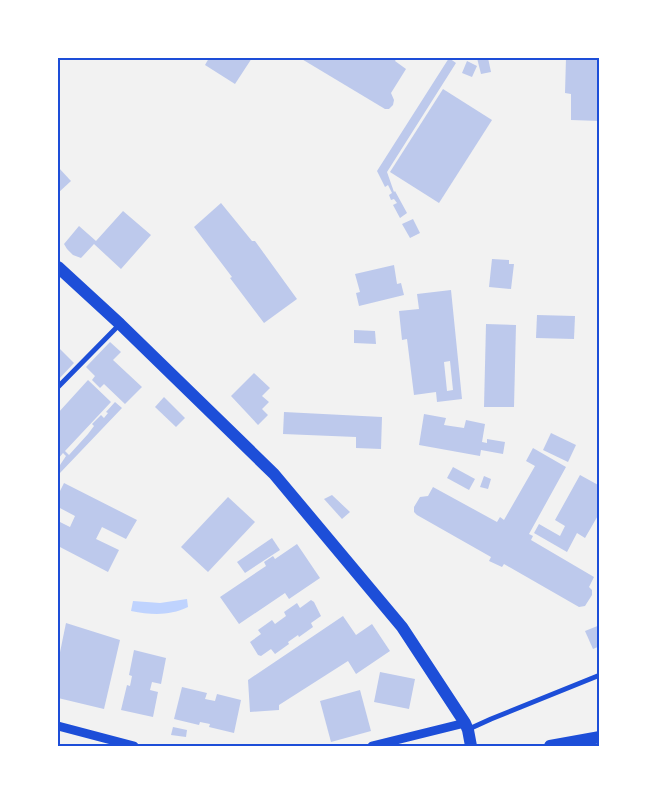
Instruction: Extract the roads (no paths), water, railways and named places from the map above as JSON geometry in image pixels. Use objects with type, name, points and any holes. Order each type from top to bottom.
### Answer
[{"type":"main road","points":[[58,267],[226,426],[301,504],[402,627],[467,726],[472,746]]},
{"type":"main road","points":[[550,746],[600,738]]},
{"type":"main road","points":[[579,746],[600,738]]},
{"type":"street","points":[[58,387],[120,324]]},
{"type":"street","points":[[372,746],[467,726],[491,719],[600,675]]},
{"type":"street","points":[[58,726],[133,746]]},
{"type":"street","points":[[124,746],[133,746]]},
{"type":"water","points":[[187,599],[188,607],[174,612],[153,614],[131,611],[133,601],[160,603]]}]
